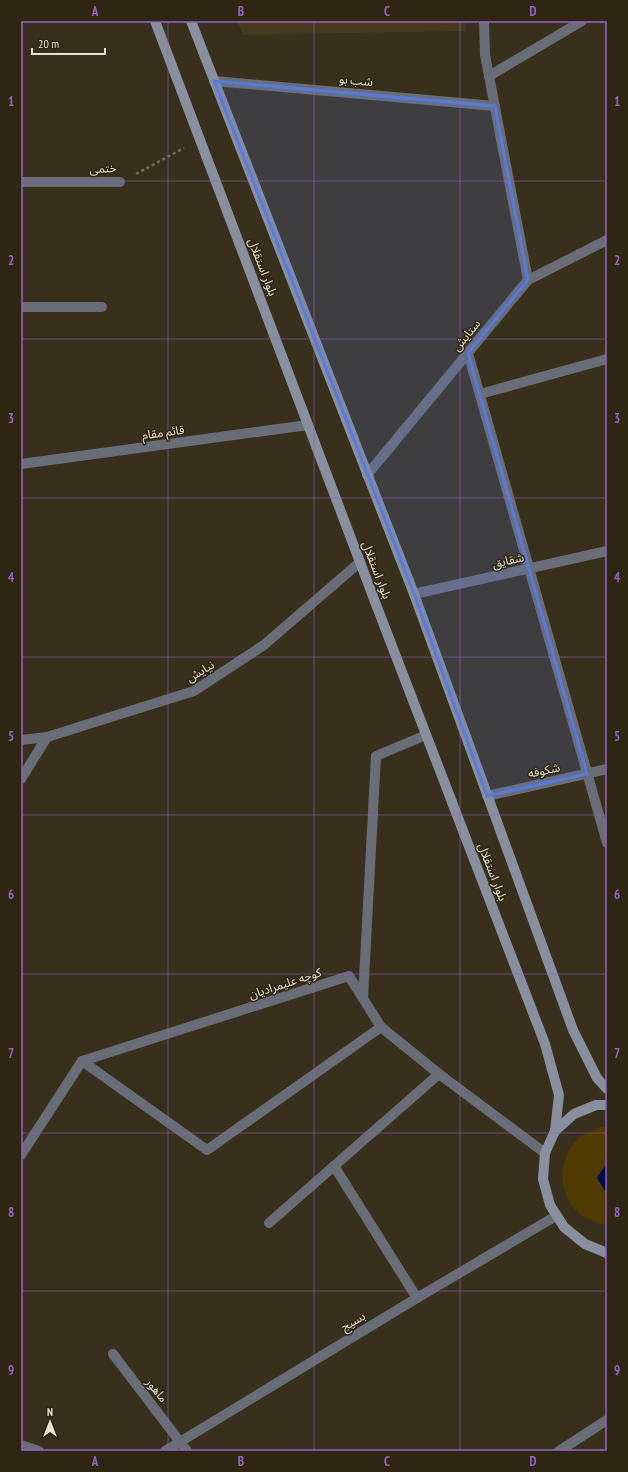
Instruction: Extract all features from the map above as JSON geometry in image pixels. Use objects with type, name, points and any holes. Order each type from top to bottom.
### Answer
[{"type":"main road","name":"بلوار استقلال","points":[[155,21],[545,1044],[559,1095],[555,1131]]},
{"type":"main road","name":"بلوار استقلال","points":[[191,21],[414,594],[573,1030],[597,1078],[607,1089]]},
{"type":"main road","points":[[607,1105],[596,1105],[574,1114],[555,1131],[545,1153],[543,1179],[550,1205],[564,1227],[585,1244],[607,1252]]},
{"type":"street","points":[[484,21],[485,55],[528,280]]},
{"type":"street","points":[[490,76],[582,21]]},
{"type":"street","name":"شب بو","points":[[214,81],[495,106]]},
{"type":"street","name":"ختمی","points":[[21,182],[120,182]]},
{"type":"street","name":"ستایش","points":[[367,475],[528,280],[607,240]]},
{"type":"street","points":[[21,307],[102,307]]},
{"type":"street","points":[[468,353],[607,843]]},
{"type":"street","points":[[480,394],[607,359]]},
{"type":"street","name":"قائم مقام","points":[[21,464],[308,425]]},
{"type":"street","name":"شقایق","points":[[414,594],[607,551]]},
{"type":"street","name":"نیایش","points":[[21,740],[47,737],[194,691],[264,645],[360,562]]},
{"type":"street","points":[[363,998],[376,756],[426,735]]},
{"type":"street","points":[[21,779],[47,737]]},
{"type":"street","name":"شکوفه","points":[[487,796],[607,769]]},
{"type":"street","name":"کوچه علیمرادیان","points":[[82,1061],[349,976],[381,1027],[439,1074],[545,1153]]},
{"type":"street","points":[[21,1155],[82,1061],[207,1150],[381,1027]]},
{"type":"street","points":[[269,1223],[439,1074]]},
{"type":"street","points":[[334,1166],[417,1298]]},
{"type":"street","name":"بسیج","points":[[164,1451],[556,1216]]},
{"type":"street","name":"ماهور","points":[[113,1354],[187,1451]]},
{"type":"street","points":[[559,1451],[607,1420]]},
{"type":"street","points":[[21,1445],[39,1451]]},
{"type":"path","name":"ختمی","points":[[120,182],[200,139]]},
{"type":"highlighted area","points":[[214,81],[495,106],[528,280],[468,353],[587,774],[487,796],[414,594]]},
{"type":"shaded area","points":[[237,21],[465,21],[466,31],[243,35]]},
{"type":"shaded area","points":[[601,1127],[607,1127],[607,1225],[592,1221],[581,1215],[573,1207],[567,1197],[563,1174],[564,1163],[568,1152],[575,1142],[584,1135]]},
{"type":"shaded area","points":[[607,1164],[607,1194],[597,1178]]}]
